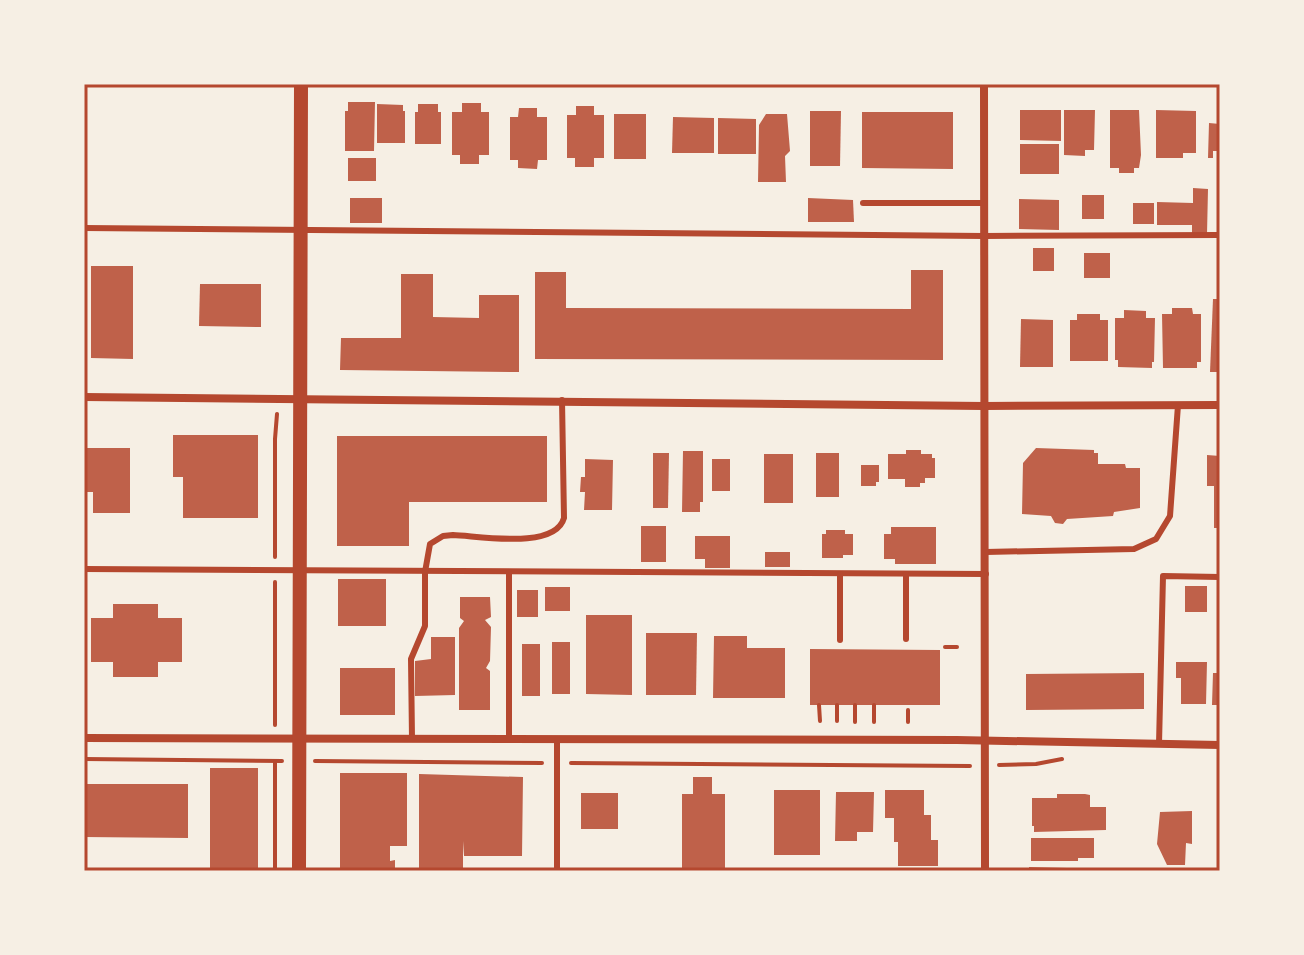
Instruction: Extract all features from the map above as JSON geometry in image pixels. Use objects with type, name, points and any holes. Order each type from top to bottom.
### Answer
[{"type":"street","points":[[299,871],[301,84]]},
{"type":"street","points":[[984,84],[985,871]]},
{"type":"street","points":[[84,397],[984,406],[1220,405]]},
{"type":"street","points":[[84,738],[985,741],[1220,745]]},
{"type":"lane","points":[[863,203],[984,203]]},
{"type":"lane","points":[[84,228],[984,236],[1220,235]]},
{"type":"lane","points":[[412,739],[411,659],[425,626],[425,572],[430,544],[443,536],[532,539],[559,529],[564,518],[562,400]]},
{"type":"lane","points":[[986,552],[1134,549],[1156,539],[1170,516],[1178,405]]},
{"type":"lane","points":[[84,569],[986,574]]},
{"type":"lane","points":[[509,572],[509,740]]},
{"type":"lane","points":[[840,574],[840,640]]},
{"type":"lane","points":[[906,574],[906,639]]},
{"type":"lane","points":[[1159,744],[1163,576],[1220,577]]},
{"type":"lane","points":[[557,740],[557,871]]},
{"type":"path","points":[[275,439],[275,871]]},
{"type":"path","points":[[945,647],[957,647]]},
{"type":"path","points":[[819,705],[820,721]]},
{"type":"path","points":[[837,705],[837,721]]},
{"type":"path","points":[[855,705],[855,722]]},
{"type":"path","points":[[874,705],[874,722]]},
{"type":"path","points":[[908,710],[908,722]]},
{"type":"path","points":[[84,759],[985,766],[1074,759]]},
{"type":"building","points":[[348,102],[375,102],[374,151],[345,151],[345,111],[348,111]]},
{"type":"building","points":[[462,103],[481,103],[481,112],[489,112],[489,155],[479,155],[479,164],[460,164],[460,155],[452,155],[452,112],[462,112]]},
{"type":"building","points":[[377,104],[403,105],[405,143],[377,143]]},
{"type":"building","points":[[418,104],[438,104],[441,144],[415,144]]},
{"type":"building","points":[[576,106],[594,106],[594,115],[604,115],[604,158],[594,158],[594,167],[575,167],[575,158],[567,158],[567,115],[576,115]]},
{"type":"building","points":[[519,108],[537,108],[537,117],[547,117],[547,160],[538,160],[537,169],[518,168],[518,160],[510,160],[510,117],[518,117]]},
{"type":"building","points":[[1020,110],[1061,110],[1061,141],[1020,140]]},
{"type":"building","points":[[1064,110],[1095,110],[1094,150],[1085,150],[1085,156],[1064,155]]},
{"type":"building","points":[[1110,110],[1139,110],[1141,155],[1139,168],[1134,168],[1134,173],[1119,173],[1119,168],[1110,168]]},
{"type":"building","points":[[1156,110],[1196,111],[1196,153],[1183,153],[1183,158],[1156,158]]},
{"type":"building","points":[[810,111],[841,111],[840,166],[810,166]]},
{"type":"building","points":[[862,112],[953,112],[953,169],[862,168]]},
{"type":"building","points":[[614,114],[646,114],[646,159],[614,159]]},
{"type":"building","points":[[766,114],[787,114],[790,151],[785,156],[786,182],[758,182],[759,125]]},
{"type":"building","points":[[673,117],[714,118],[714,153],[672,153]]},
{"type":"building","points":[[718,118],[756,119],[756,154],[718,154]]},
{"type":"building","points":[[1209,123],[1220,124],[1220,151],[1213,151],[1213,158],[1208,158]]},
{"type":"building","points":[[1020,144],[1059,144],[1059,174],[1020,174]]},
{"type":"building","points":[[348,158],[376,158],[376,181],[348,181]]},
{"type":"building","points":[[1193,188],[1208,189],[1207,234],[1192,234],[1192,225],[1157,225],[1157,202],[1193,203]]},
{"type":"building","points":[[1082,195],[1104,195],[1104,219],[1082,219]]},
{"type":"building","points":[[350,198],[382,198],[382,223],[350,223]]},
{"type":"building","points":[[808,198],[853,200],[854,222],[808,222]]},
{"type":"building","points":[[1019,199],[1059,200],[1059,230],[1019,229]]},
{"type":"building","points":[[1133,203],[1154,203],[1154,224],[1133,224]]},
{"type":"building","points":[[1033,248],[1054,248],[1054,271],[1033,271]]},
{"type":"building","points":[[1084,253],[1110,253],[1110,278],[1084,278]]},
{"type":"building","points":[[91,266],[133,266],[133,359],[91,358]]},
{"type":"building","points":[[911,270],[943,270],[943,360],[535,359],[535,272],[566,272],[566,308],[911,309]]},
{"type":"building","points":[[401,274],[433,274],[433,317],[479,318],[479,295],[519,295],[519,372],[340,370],[341,338],[401,338]]},
{"type":"building","points":[[200,284],[261,284],[261,327],[199,326]]},
{"type":"building","points":[[1213,299],[1220,299],[1220,372],[1210,372]]},
{"type":"building","points":[[1172,308],[1192,308],[1193,314],[1201,314],[1201,362],[1197,362],[1197,368],[1163,368],[1162,314],[1172,314]]},
{"type":"building","points":[[1124,310],[1146,311],[1146,318],[1155,318],[1152,368],[1118,367],[1118,360],[1115,360],[1115,318],[1124,318]]},
{"type":"building","points":[[1077,314],[1100,314],[1100,320],[1108,320],[1108,361],[1070,361],[1070,320],[1077,320]]},
{"type":"building","points":[[1021,319],[1053,320],[1053,367],[1020,367]]},
{"type":"building","points":[[173,435],[258,435],[258,518],[183,518],[183,477],[173,477]]},
{"type":"building","points":[[337,436],[547,436],[547,502],[409,502],[409,546],[337,546]]},
{"type":"building","points":[[87,448],[130,448],[130,513],[93,513],[93,492],[87,492]]},
{"type":"building","points":[[1036,448],[1094,450],[1098,453],[1098,464],[1125,464],[1126,468],[1140,468],[1140,508],[1114,512],[1113,516],[1067,519],[1063,524],[1055,523],[1051,516],[1022,514],[1023,463]]},
{"type":"building","points":[[906,450],[932,454],[935,458],[935,478],[925,478],[925,483],[920,483],[920,487],[905,487],[905,479],[888,479],[888,454],[906,454]]},
{"type":"building","points":[[683,451],[703,451],[703,502],[700,502],[700,512],[682,512]]},
{"type":"building","points":[[653,453],[669,453],[668,508],[653,508]]},
{"type":"building","points":[[816,453],[839,453],[839,497],[816,497]]},
{"type":"building","points":[[764,454],[793,454],[793,503],[764,503]]},
{"type":"building","points":[[1207,455],[1220,456],[1220,528],[1214,528],[1214,486],[1207,486]]},
{"type":"building","points":[[585,459],[613,460],[612,510],[584,510],[585,492],[580,492],[581,477],[585,477]]},
{"type":"building","points":[[712,459],[730,459],[730,491],[712,491]]},
{"type":"building","points":[[861,465],[879,465],[879,482],[876,486],[861,486]]},
{"type":"building","points":[[641,526],[666,526],[666,562],[641,562]]},
{"type":"building","points":[[891,527],[936,527],[936,564],[895,564],[895,559],[884,559],[884,534],[891,534]]},
{"type":"building","points":[[826,530],[845,530],[845,534],[853,534],[853,555],[822,558],[822,534],[826,534]]},
{"type":"building","points":[[695,536],[730,536],[730,568],[705,568],[705,559],[695,559]]},
{"type":"building","points":[[765,552],[790,552],[790,567],[765,567]]},
{"type":"building","points":[[338,579],[386,579],[386,626],[338,626]]},
{"type":"building","points":[[1185,586],[1207,586],[1207,612],[1185,612]]},
{"type":"building","points":[[545,587],[570,587],[570,611],[545,611]]},
{"type":"building","points":[[517,590],[538,590],[538,617],[517,617]]},
{"type":"building","points":[[460,597],[490,597],[491,617],[485,620],[491,627],[490,661],[486,668],[490,671],[490,710],[459,710],[459,628],[464,621],[460,618]]},
{"type":"building","points":[[113,604],[158,604],[158,618],[182,618],[182,662],[158,662],[158,677],[113,677],[113,662],[91,662],[91,618],[113,618]]},
{"type":"building","points":[[586,615],[632,615],[632,695],[586,694]]},
{"type":"building","points":[[646,633],[697,633],[696,695],[646,695]]},
{"type":"building","points":[[714,636],[747,636],[747,648],[785,648],[785,698],[713,698]]},
{"type":"building","points":[[431,637],[455,637],[455,695],[415,696],[415,661],[431,659]]},
{"type":"building","points":[[552,642],[570,642],[570,694],[552,694]]},
{"type":"building","points":[[522,644],[540,644],[540,696],[522,696]]},
{"type":"building","points":[[810,649],[940,650],[940,705],[810,705]]},
{"type":"building","points":[[1176,662],[1207,662],[1206,704],[1181,704],[1181,678],[1176,678]]},
{"type":"building","points":[[1217,665],[1220,665],[1220,705],[1212,705],[1213,673],[1217,673]]},
{"type":"building","points":[[340,668],[395,668],[395,715],[340,715]]},
{"type":"building","points":[[1144,673],[1144,709],[1026,710],[1026,674]]},
{"type":"building","points":[[210,768],[258,768],[258,871],[210,871]]},
{"type":"building","points":[[340,773],[407,773],[407,846],[390,846],[390,861],[395,860],[395,871],[340,871]]},
{"type":"building","points":[[419,774],[523,777],[522,856],[464,856],[463,841],[463,871],[419,871]]},
{"type":"building","points":[[693,777],[712,777],[712,794],[725,794],[725,871],[682,871],[682,794],[693,794]]},
{"type":"building","points":[[84,784],[188,784],[188,838],[84,837]]},
{"type":"building","points":[[774,790],[820,790],[820,855],[774,855]]},
{"type":"building","points":[[885,790],[924,790],[924,815],[931,815],[931,840],[938,840],[938,866],[898,866],[894,818],[885,818]]},
{"type":"building","points":[[836,792],[874,792],[873,832],[857,832],[857,841],[835,841]]},
{"type":"building","points":[[581,793],[618,793],[618,829],[581,829]]},
{"type":"building","points":[[1057,794],[1090,795],[1090,807],[1106,807],[1106,830],[1034,832],[1032,798],[1057,798]]},
{"type":"building","points":[[1192,811],[1192,844],[1186,843],[1185,865],[1167,865],[1157,844],[1160,812]]},
{"type":"building","points":[[1031,838],[1094,838],[1094,858],[1031,861]]},
{"type":"building","points":[[1029,867],[1067,868],[1067,871],[1029,871]]}]
